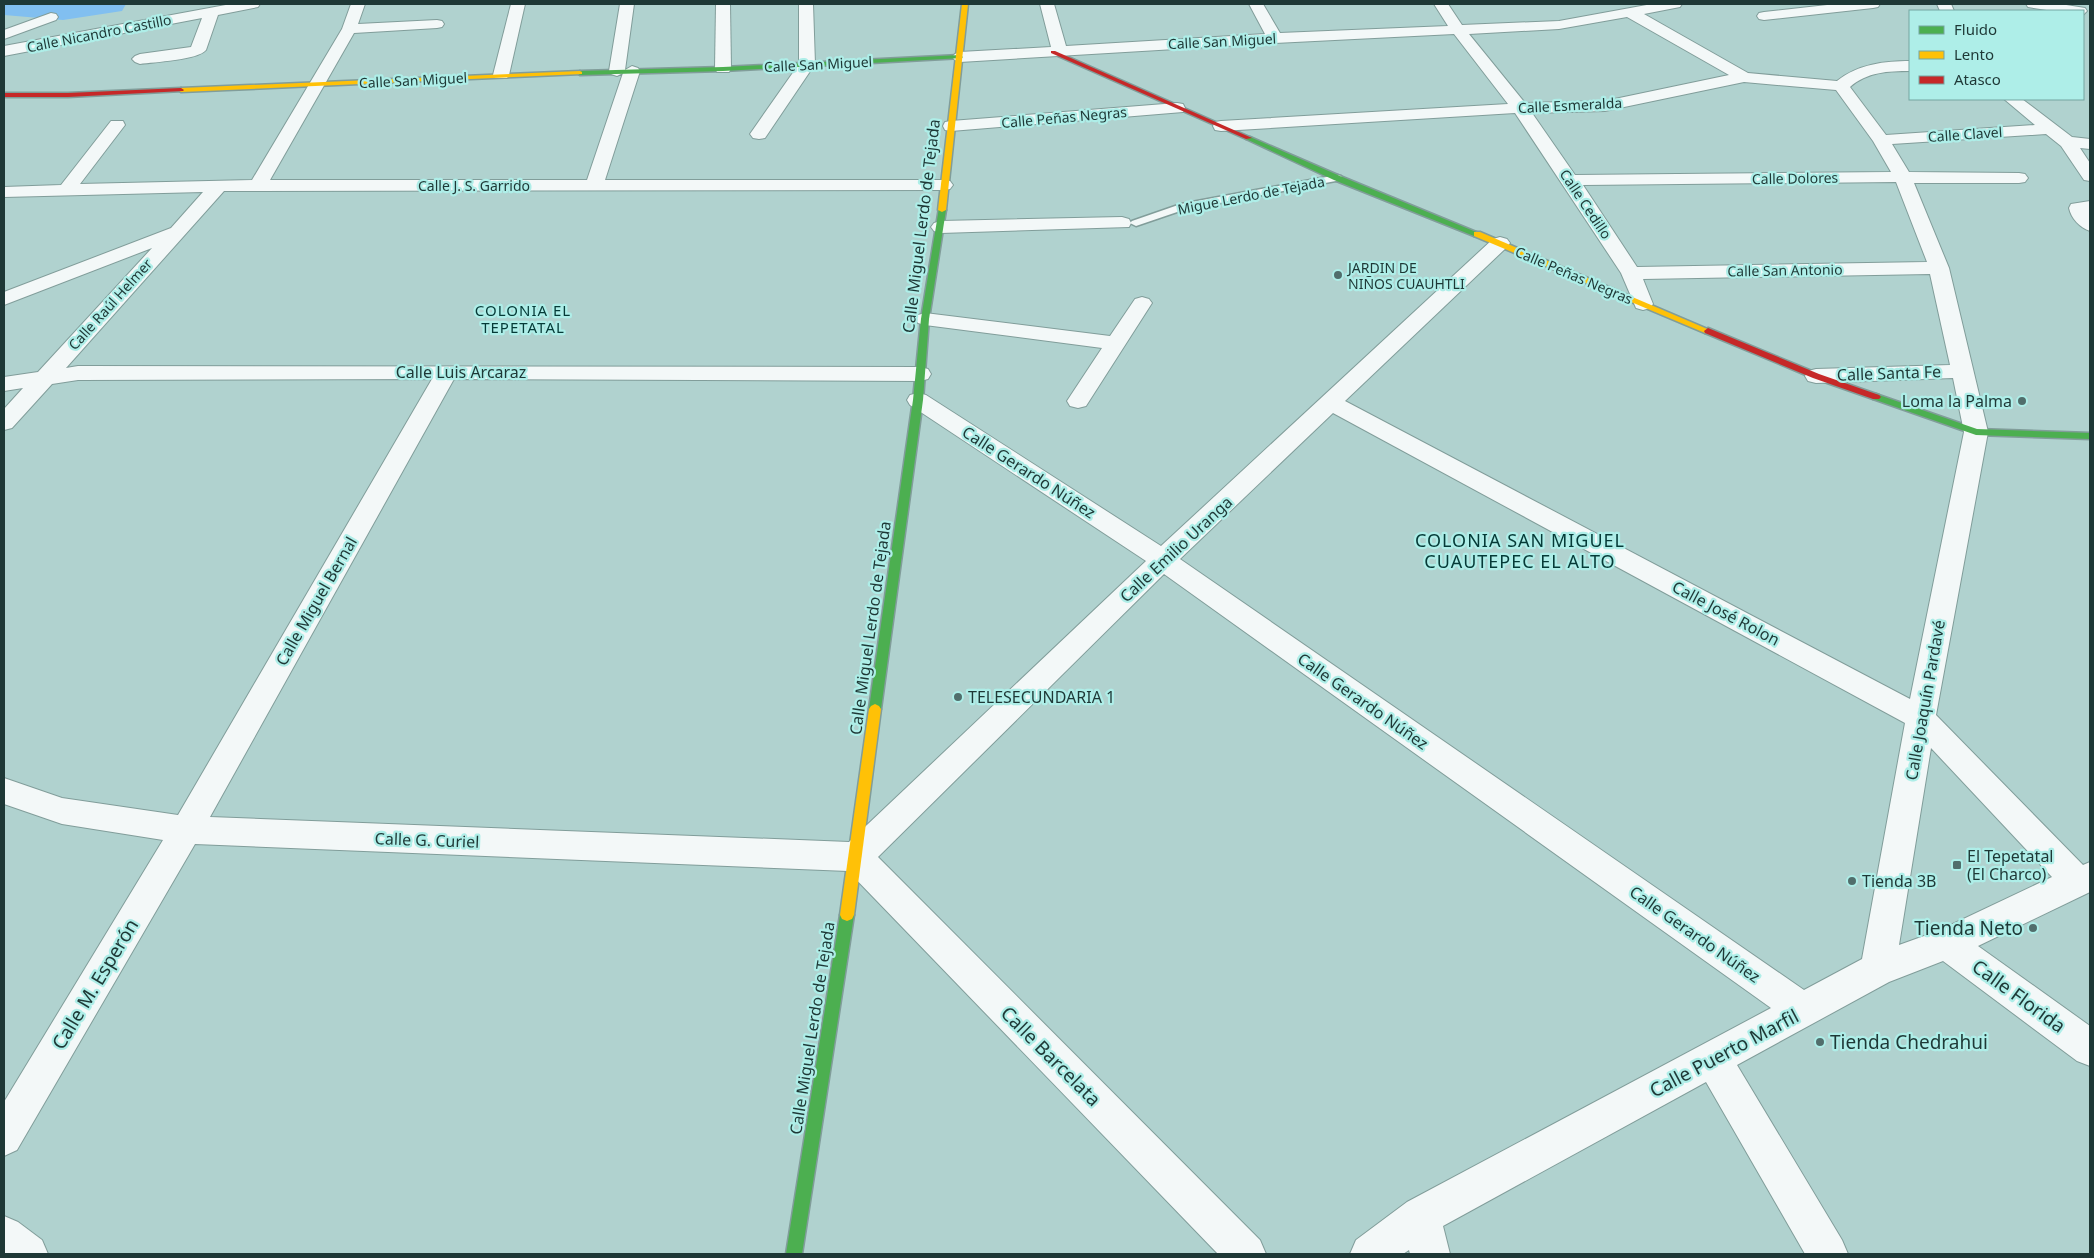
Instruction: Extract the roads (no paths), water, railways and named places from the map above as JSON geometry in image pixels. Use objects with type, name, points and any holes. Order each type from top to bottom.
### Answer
[{"type":"street","name":"Calle Nicandro Castillo","points":[[4,52],[220,8],[252,4]]},
{"type":"street","points":[[258,185],[349,29],[358,4]]},
{"type":"street","points":[[501,75],[518,4]]},
{"type":"street","points":[[594,185],[624,71],[627,4]]},
{"type":"street","points":[[723,4],[723,69]]},
{"type":"street","points":[[759,134],[807,64],[806,4]]},
{"type":"street","name":"Calle Miguel Lerdo de Tejada","points":[[794,1254],[856,858],[919,387],[925,319],[940,227],[960,57],[964,4]]},
{"type":"street","points":[[1047,4],[1057,51]]},
{"type":"street","points":[[1256,4],[1274,38]]},
{"type":"street","name":"Calle Cedillo","points":[[1441,4],[1459,31],[1520,108],[1570,180],[1631,273],[1643,304]]},
{"type":"street","name":"Calle San Miguel","points":[[4,95],[68,95],[318,85],[501,75],[723,69],[1274,38],[1558,26],[1675,4]]},
{"type":"street","points":[[1764,16],[1873,4]]},
{"type":"street","points":[[2034,4],[2066,10]]},
{"type":"street","points":[[140,59],[198,50],[220,8]]},
{"type":"street","points":[[1548,11],[1558,26]]},
{"type":"street","points":[[1631,13],[1744,77]]},
{"type":"street","points":[[4,35],[51,17]]},
{"type":"street","points":[[349,29],[437,24]]},
{"type":"street","name":"Calle Peñas Negras","points":[[1057,51],[1177,108],[1337,178],[1500,243],[1816,376],[1976,432],[2090,436]]},
{"type":"street","points":[[1909,66],[1865,71],[1852,76],[1841,86],[1881,140],[1903,177],[1939,268],[1976,432]]},
{"type":"street","name":"Calle Esmeralda","points":[[1221,126],[1520,108],[1605,106],[1744,77],[1841,86]]},
{"type":"street","points":[[2013,100],[2058,136],[2090,176]]},
{"type":"street","name":"Calle Peñas Negras","points":[[951,126],[1177,108]]},
{"type":"street","points":[[66,191],[117,125]]},
{"type":"street","name":"Calle Clavel","points":[[1881,140],[2058,136],[2090,144]]},
{"type":"street","name":"Calle Dolores","points":[[1570,180],[1903,177],[2019,178]]},
{"type":"street","name":"Calle J. S. Garrido","points":[[4,192],[258,185],[944,185]]},
{"type":"street","name":"Calle Raúl Helmer","points":[[4,423],[176,231],[218,187]]},
{"type":"street","points":[[940,227],[1129,223]]},
{"type":"street","points":[[4,299],[176,231]]},
{"type":"street","name":"Calle Emilio Uranga","points":[[856,858],[1164,560],[1500,243]]},
{"type":"street","name":"Calle San Antonio","points":[[1631,273],[1939,268]]},
{"type":"street","points":[[4,278],[34,286]]},
{"type":"street","points":[[1078,400],[1142,303]]},
{"type":"street","points":[[925,319],[1117,343]]},
{"type":"street","name":"Calle Santa Fe","points":[[1816,376],[1961,371]]},
{"type":"street","name":"Calle Luis Arcaraz","points":[[4,384],[78,373],[447,372],[919,387]]},
{"type":"street","name":"Calle Miguel Bernal","points":[[186,830],[447,372]]},
{"type":"street","name":"Calle Gerardo Núñez","points":[[919,387],[1803,1010]]},
{"type":"street","name":"Calle José Rolon","points":[[1331,404],[1921,718],[2083,879]]},
{"type":"street","name":"Calle Joaquín Pardavé","points":[[1878,968],[1921,718],[1976,432]]},
{"type":"street","name":"Calle G. Curiel","points":[[4,791],[62,810],[186,830],[856,858]]},
{"type":"street","name":"Calle M. Esperón","points":[[4,1137],[186,830]]},
{"type":"street","name":"Calle Barcelata","points":[[856,858],[1246,1254]]},
{"type":"street","name":"Calle Puerto Marfil","points":[[1370,1254],[1421,1216],[1878,968],[1947,944],[2083,879]]},
{"type":"street","name":"Calle Florida","points":[[1947,944],[2090,1048]]},
{"type":"street","points":[[1713,1058],[1828,1254]]},
{"type":"street","points":[[1421,1216],[1430,1254]]},
{"type":"street","points":[[4,1236],[28,1254]]},
{"type":"lane","name":"Migue Lerdo de Tejada","points":[[1129,223],[1181,208],[1337,178]]},
{"type":"waterway","points":[[4,6],[63,11],[111,4]]},
{"type":"place","name":"JARDIN DE NIÑOS CUAUHTLI","points":[[1338,275]]},
{"type":"place","name":"Loma la Palma","points":[[2022,401]]},
{"type":"place","name":"TELESECUNDARIA 1","points":[[958,697]]},
{"type":"place","name":"El Tepetatal (El Charco)","points":[[1957,865]]},
{"type":"place","name":"Tienda 3B","points":[[1852,881]]},
{"type":"place","name":"Tienda Neto","points":[[2033,928]]},
{"type":"place","name":"Tienda Chedrahui","points":[[1820,1042]]},
{"type":"district","name":"COLONIA EL TEPETATAL","points":[[523,318]]},
{"type":"district","name":"COLONIA SAN MIGUEL CUAUTEPEC EL ALTO","points":[[1520,550]]}]
